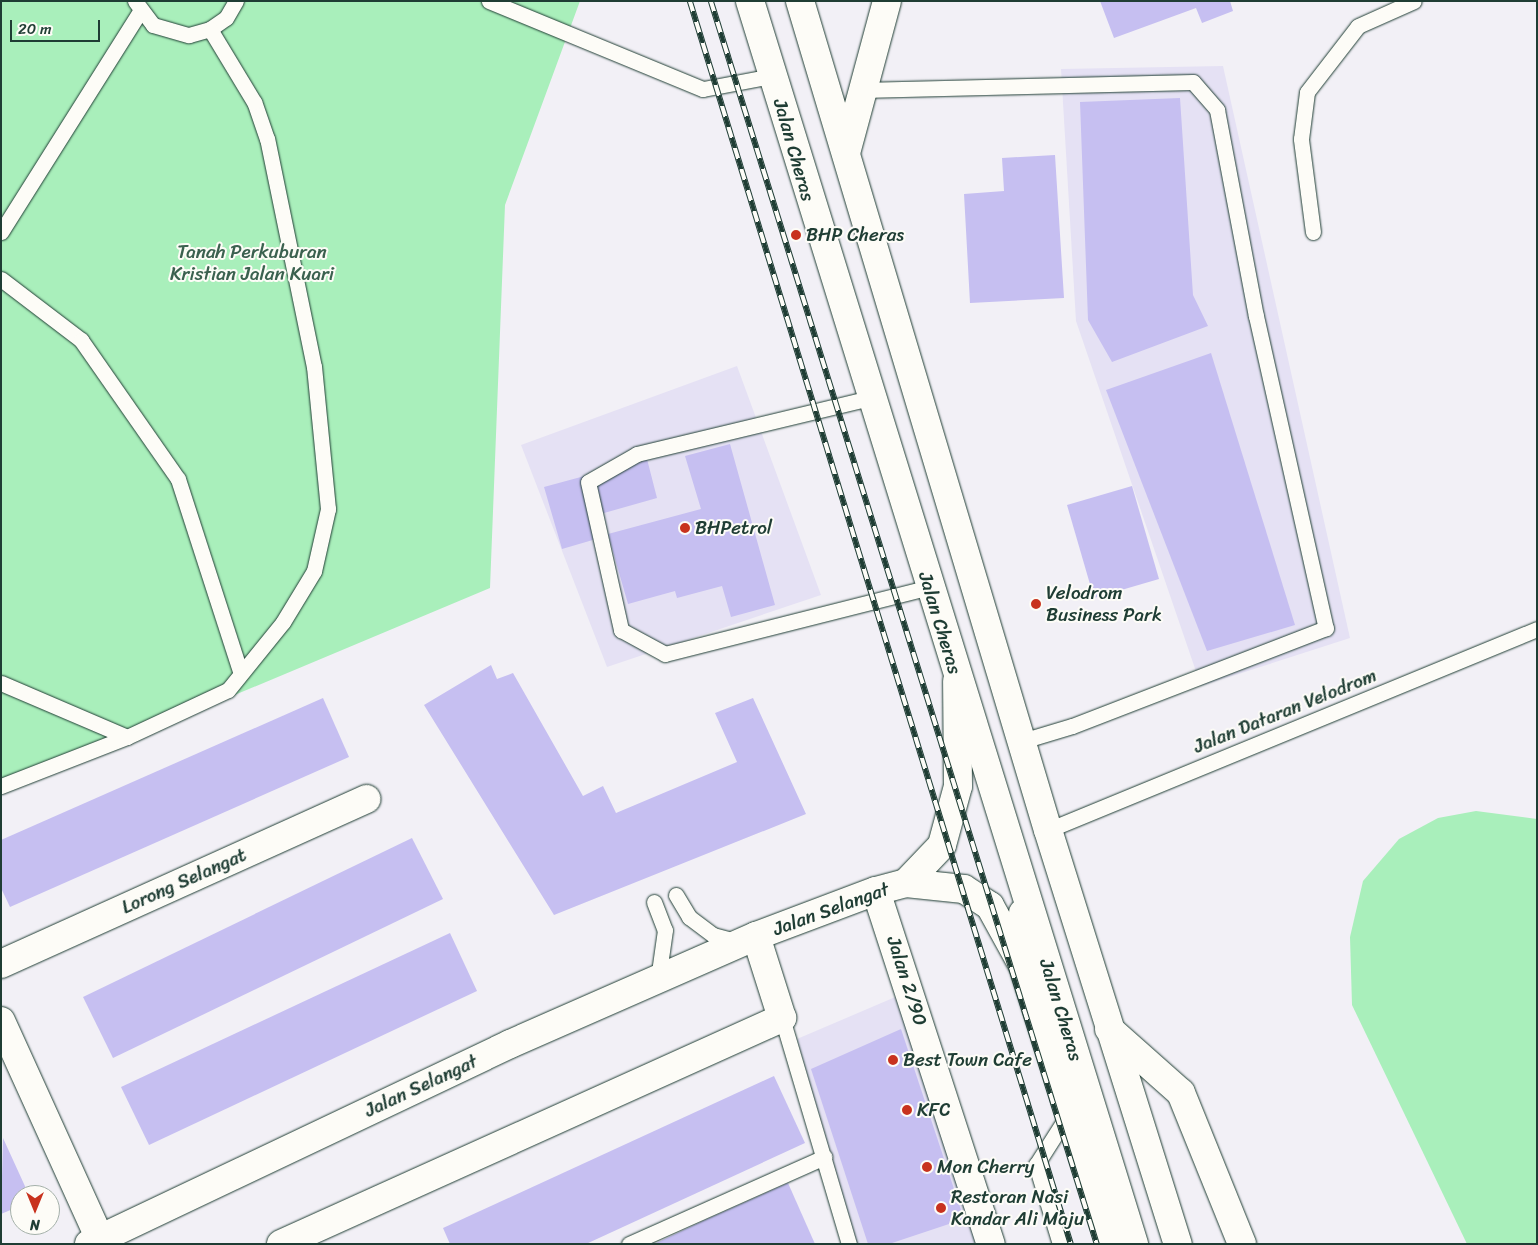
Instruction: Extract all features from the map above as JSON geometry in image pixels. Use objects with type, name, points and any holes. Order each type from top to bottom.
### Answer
[{"type":"main road","name":"Jalan Cheras","points":[[750,1],[870,398],[1134,1244]]},
{"type":"main road","points":[[800,1],[1048,830],[1178,1244]]},
{"type":"main road","points":[[846,153],[861,90],[887,1]]},
{"type":"main road","name":"Jalan Selangat","points":[[906,883],[942,845],[958,786],[957,676]]},
{"type":"main road","name":"Lorong Selangat","points":[[1,964],[367,800]]},
{"type":"main road","name":"Jalan Selangat","points":[[94,1241],[510,1044],[749,939],[876,891],[906,883],[964,889],[990,906],[1023,966]]},
{"type":"main road","points":[[1022,884],[1023,966],[1112,1244]]},
{"type":"main road","name":"Jalan 2/90","points":[[876,891],[991,1244]]},
{"type":"main road","name":"Jalan Selangat","points":[[749,939],[782,1018]]},
{"type":"main road","points":[[281,1244],[782,1018]]},
{"type":"main road","points":[[1,1022],[94,1241]]},
{"type":"main road","points":[[1110,1029],[1181,1093],[1242,1244]]},
{"type":"lane","points":[[1,232],[137,6],[153,25],[170,33],[189,35],[210,30],[236,1]]},
{"type":"lane","points":[[489,1],[702,89],[772,76]]},
{"type":"lane","points":[[1314,232],[1301,139],[1307,92],[1358,26],[1414,1]]},
{"type":"lane","points":[[1,786],[127,737],[228,690],[240,671],[283,622],[314,570],[328,509],[314,367],[267,139],[254,102],[210,30]]},
{"type":"lane","points":[[861,90],[1193,82],[1217,110],[1256,316],[1326,628],[1072,726],[1022,741]]},
{"type":"lane","points":[[1,279],[81,340],[178,479],[240,671]]},
{"type":"lane","points":[[870,398],[637,454],[588,482],[622,630],[665,654],[929,587]]},
{"type":"lane","name":"Jalan Dataran Velodrom","points":[[1048,830],[1537,629]]},
{"type":"lane","points":[[1,683],[127,737]]},
{"type":"lane","points":[[676,895],[689,917],[713,935],[749,939]]},
{"type":"lane","points":[[654,902],[665,930],[658,979]]},
{"type":"lane","points":[[782,1018],[849,1244]]},
{"type":"lane","points":[[1060,1244],[1036,1165],[1069,1113]]},
{"type":"lane","points":[[629,1244],[824,1157]]},
{"type":"shaded area","points":[[1223,66],[1350,638],[1201,686],[1076,321],[1061,69]]},
{"type":"shaded area","points":[[737,366],[821,595],[607,667],[521,445]]},
{"type":"shaded area","points":[[900,995],[979,1244],[856,1244],[797,1039]]},
{"type":"green space","name":"Tanah Perkuburan Kristian Jalan Kuari","points":[[1,1],[580,1],[505,205],[490,588],[1,793]]},
{"type":"green space","points":[[1476,811],[1537,819],[1537,1244],[1467,1244],[1352,1005],[1350,937],[1363,881],[1399,839],[1438,818]]},
{"type":"building","points":[[1100,1],[1230,1],[1233,11],[1202,23],[1196,8],[1114,38]]},
{"type":"building","points":[[1180,98],[1193,295],[1208,326],[1112,362],[1088,320],[1080,102]]},
{"type":"building","points":[[1055,155],[1064,298],[970,303],[964,194],[1004,191],[1002,158]]},
{"type":"building","points":[[1211,353],[1295,625],[1207,651],[1106,390]]},
{"type":"building","points":[[730,444],[775,605],[731,617],[722,586],[677,598],[675,591],[628,604],[608,534],[701,509],[685,456]]},
{"type":"building","points":[[647,459],[657,498],[597,515],[603,537],[562,549],[544,487]]},
{"type":"building","points":[[1132,486],[1159,579],[1094,598],[1067,505]]},
{"type":"building","points":[[491,665],[497,679],[513,673],[583,796],[603,786],[616,813],[737,762],[715,713],[753,698],[806,814],[554,915],[424,705]]},
{"type":"building","points":[[323,698],[349,757],[10,907],[1,888],[1,840]]},
{"type":"building","points":[[412,838],[443,899],[113,1058],[83,997]]},
{"type":"building","points":[[450,933],[477,991],[149,1145],[121,1087]]},
{"type":"building","points":[[901,1029],[964,1219],[889,1244],[868,1244],[811,1069]]},
{"type":"building","points":[[774,1076],[805,1143],[586,1244],[450,1244],[443,1228]]},
{"type":"building","points":[[3,1138],[24,1185],[10,1185],[10,1210],[1,1214]]},
{"type":"building","points":[[788,1183],[815,1244],[654,1244],[705,1220]]},
{"type":"railway","points":[[690,1],[1071,1244]]},
{"type":"railway","points":[[711,1],[1097,1244]]},
{"type":"place","name":"BHP Cheras","points":[[796,235]]},
{"type":"place","name":"BHPetrol","points":[[685,528]]},
{"type":"place","name":"Velodrom Business Park","points":[[1036,604]]},
{"type":"place","name":"Best Town Cafe","points":[[893,1060]]},
{"type":"place","name":"KFC","points":[[907,1110]]},
{"type":"place","name":"Mon Cherry","points":[[927,1167]]},
{"type":"place","name":"Restoran Nasi Kandar Ali Maju","points":[[941,1208]]}]
